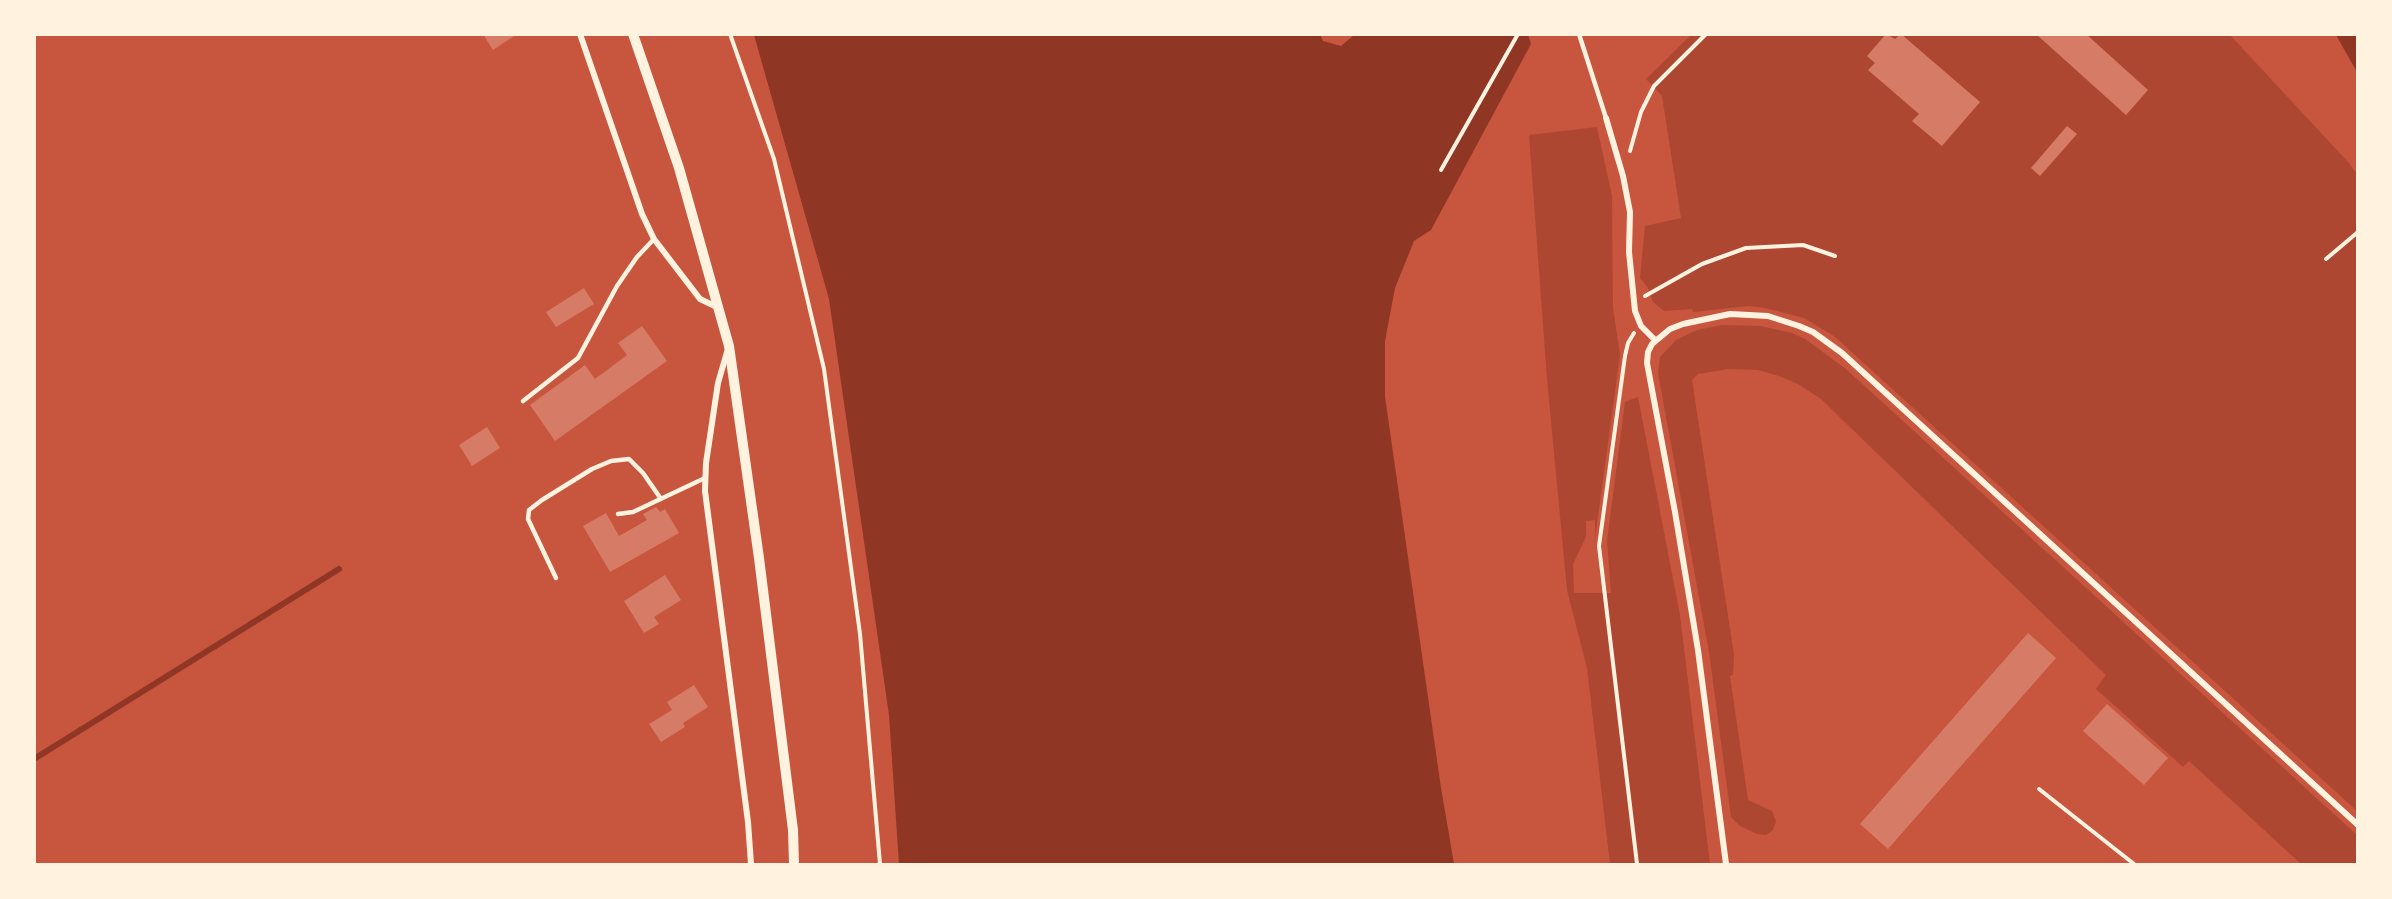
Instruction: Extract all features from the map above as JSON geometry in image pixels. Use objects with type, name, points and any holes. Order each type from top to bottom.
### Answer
[{"type":"street","points":[[580,34],[642,214],[654,239],[700,299],[719,308]]},
{"type":"street","points":[[633,34],[679,168],[729,346],[759,558],[793,830],[794,864]]},
{"type":"street","points":[[1606,118],[1623,176],[1630,212],[1629,252],[1634,302],[1641,326],[1655,340]]},
{"type":"street","points":[[1726,864],[1698,650],[1647,363],[1648,352],[1655,340],[1671,329],[1683,324],[1730,314],[1768,316],[1813,332],[1866,374],[2358,825]]},
{"type":"street","points":[[729,346],[718,383],[706,463],[705,491],[748,822],[751,864]]},
{"type":"lane","points":[[1579,34],[1606,118]]},
{"type":"lane","points":[[523,401],[578,358],[617,286],[637,257],[654,239]]},
{"type":"lane","points":[[556,578],[528,519],[529,510],[592,469],[611,460],[629,459],[644,473],[661,499]]},
{"type":"lane","points":[[618,514],[633,512],[705,478]]},
{"type":"path","points":[[730,34],[774,159],[824,369],[860,634],[880,864]]},
{"type":"path","points":[[1441,170],[1518,34]]},
{"type":"path","points":[[1623,176],[1641,112],[1654,87],[1706,34]]},
{"type":"path","points":[[2326,259],[2358,232]]},
{"type":"path","points":[[1634,302],[1702,264],[1746,248],[1803,245],[1835,256]]},
{"type":"path","points":[[1637,864],[1599,546],[1625,356],[1633,334],[1641,326]]},
{"type":"path","points":[[2039,789],[2133,864]]},
{"type":"shaded area","points":[[1320,34],[1323,41],[1341,46],[1354,35],[1528,35],[1531,44],[1431,230],[1414,241],[1395,288],[1385,341],[1385,397],[1454,864],[899,864],[889,715],[829,299],[754,35]]},
{"type":"shaded area","points":[[1691,35],[2230,35],[2349,163],[2357,174],[2357,811],[1834,336],[1804,318],[1765,308],[1749,306],[1693,312],[1692,309],[1664,311],[1653,302],[1648,288],[1640,278],[1645,226],[1681,218],[1662,96],[1646,79]]},
{"type":"shaded area","points":[[2336,35],[2357,35],[2357,72],[2353,65]]},
{"type":"shaded area","points":[[1597,127],[1612,196],[1613,308],[1620,355],[1595,538],[1595,520],[1586,521],[1586,537],[1573,564],[1574,593],[1611,593],[1607,541],[1625,402],[1638,397],[1680,615],[1710,864],[1610,864],[1587,668],[1567,590],[1547,379],[1529,135]]},
{"type":"shaded area","points":[[1722,325],[1761,326],[1792,333],[1805,339],[1846,369],[2357,835],[2357,864],[2301,864],[2189,761],[2183,767],[2096,689],[2106,675],[1821,399],[1798,384],[1779,376],[1758,370],[1728,369],[1698,374],[1692,380],[1734,655],[1733,675],[1730,676],[1748,800],[1772,811],[1776,821],[1773,830],[1766,835],[1757,834],[1740,826],[1731,817],[1709,652],[1658,373],[1660,357],[1676,340],[1697,330]]},
{"type":"building","points":[[483,34],[517,34],[493,50]]},
{"type":"building","points":[[1886,34],[1895,39],[1901,34],[1980,102],[1942,146],[1912,121],[1919,114],[1868,70],[1875,63],[1867,56]]},
{"type":"building","points":[[2036,34],[2086,34],[2148,90],[2126,115]]},
{"type":"building","points":[[2067,126],[2077,134],[2040,176],[2031,168]]},
{"type":"building","points":[[584,288],[594,304],[556,327],[546,312]]},
{"type":"building","points":[[642,326],[667,361],[555,441],[530,405],[585,365],[595,379],[627,355],[618,343]]},
{"type":"building","points":[[487,427],[500,448],[472,466],[459,445]]},
{"type":"building","points":[[656,507],[660,512],[665,509],[679,533],[610,572],[583,526],[606,513],[619,536],[647,520],[643,514]]},
{"type":"building","points":[[665,575],[681,600],[654,617],[659,624],[644,633],[624,601]]},
{"type":"building","points":[[2028,633],[2056,658],[1888,849],[1860,824]]},
{"type":"building","points":[[694,685],[708,707],[683,723],[685,727],[661,742],[649,724],[672,710],[667,702]]},
{"type":"building","points":[[2107,704],[2168,758],[2144,785],[2083,731]]},
{"type":"waterway","points":[[34,759],[339,569]]}]
